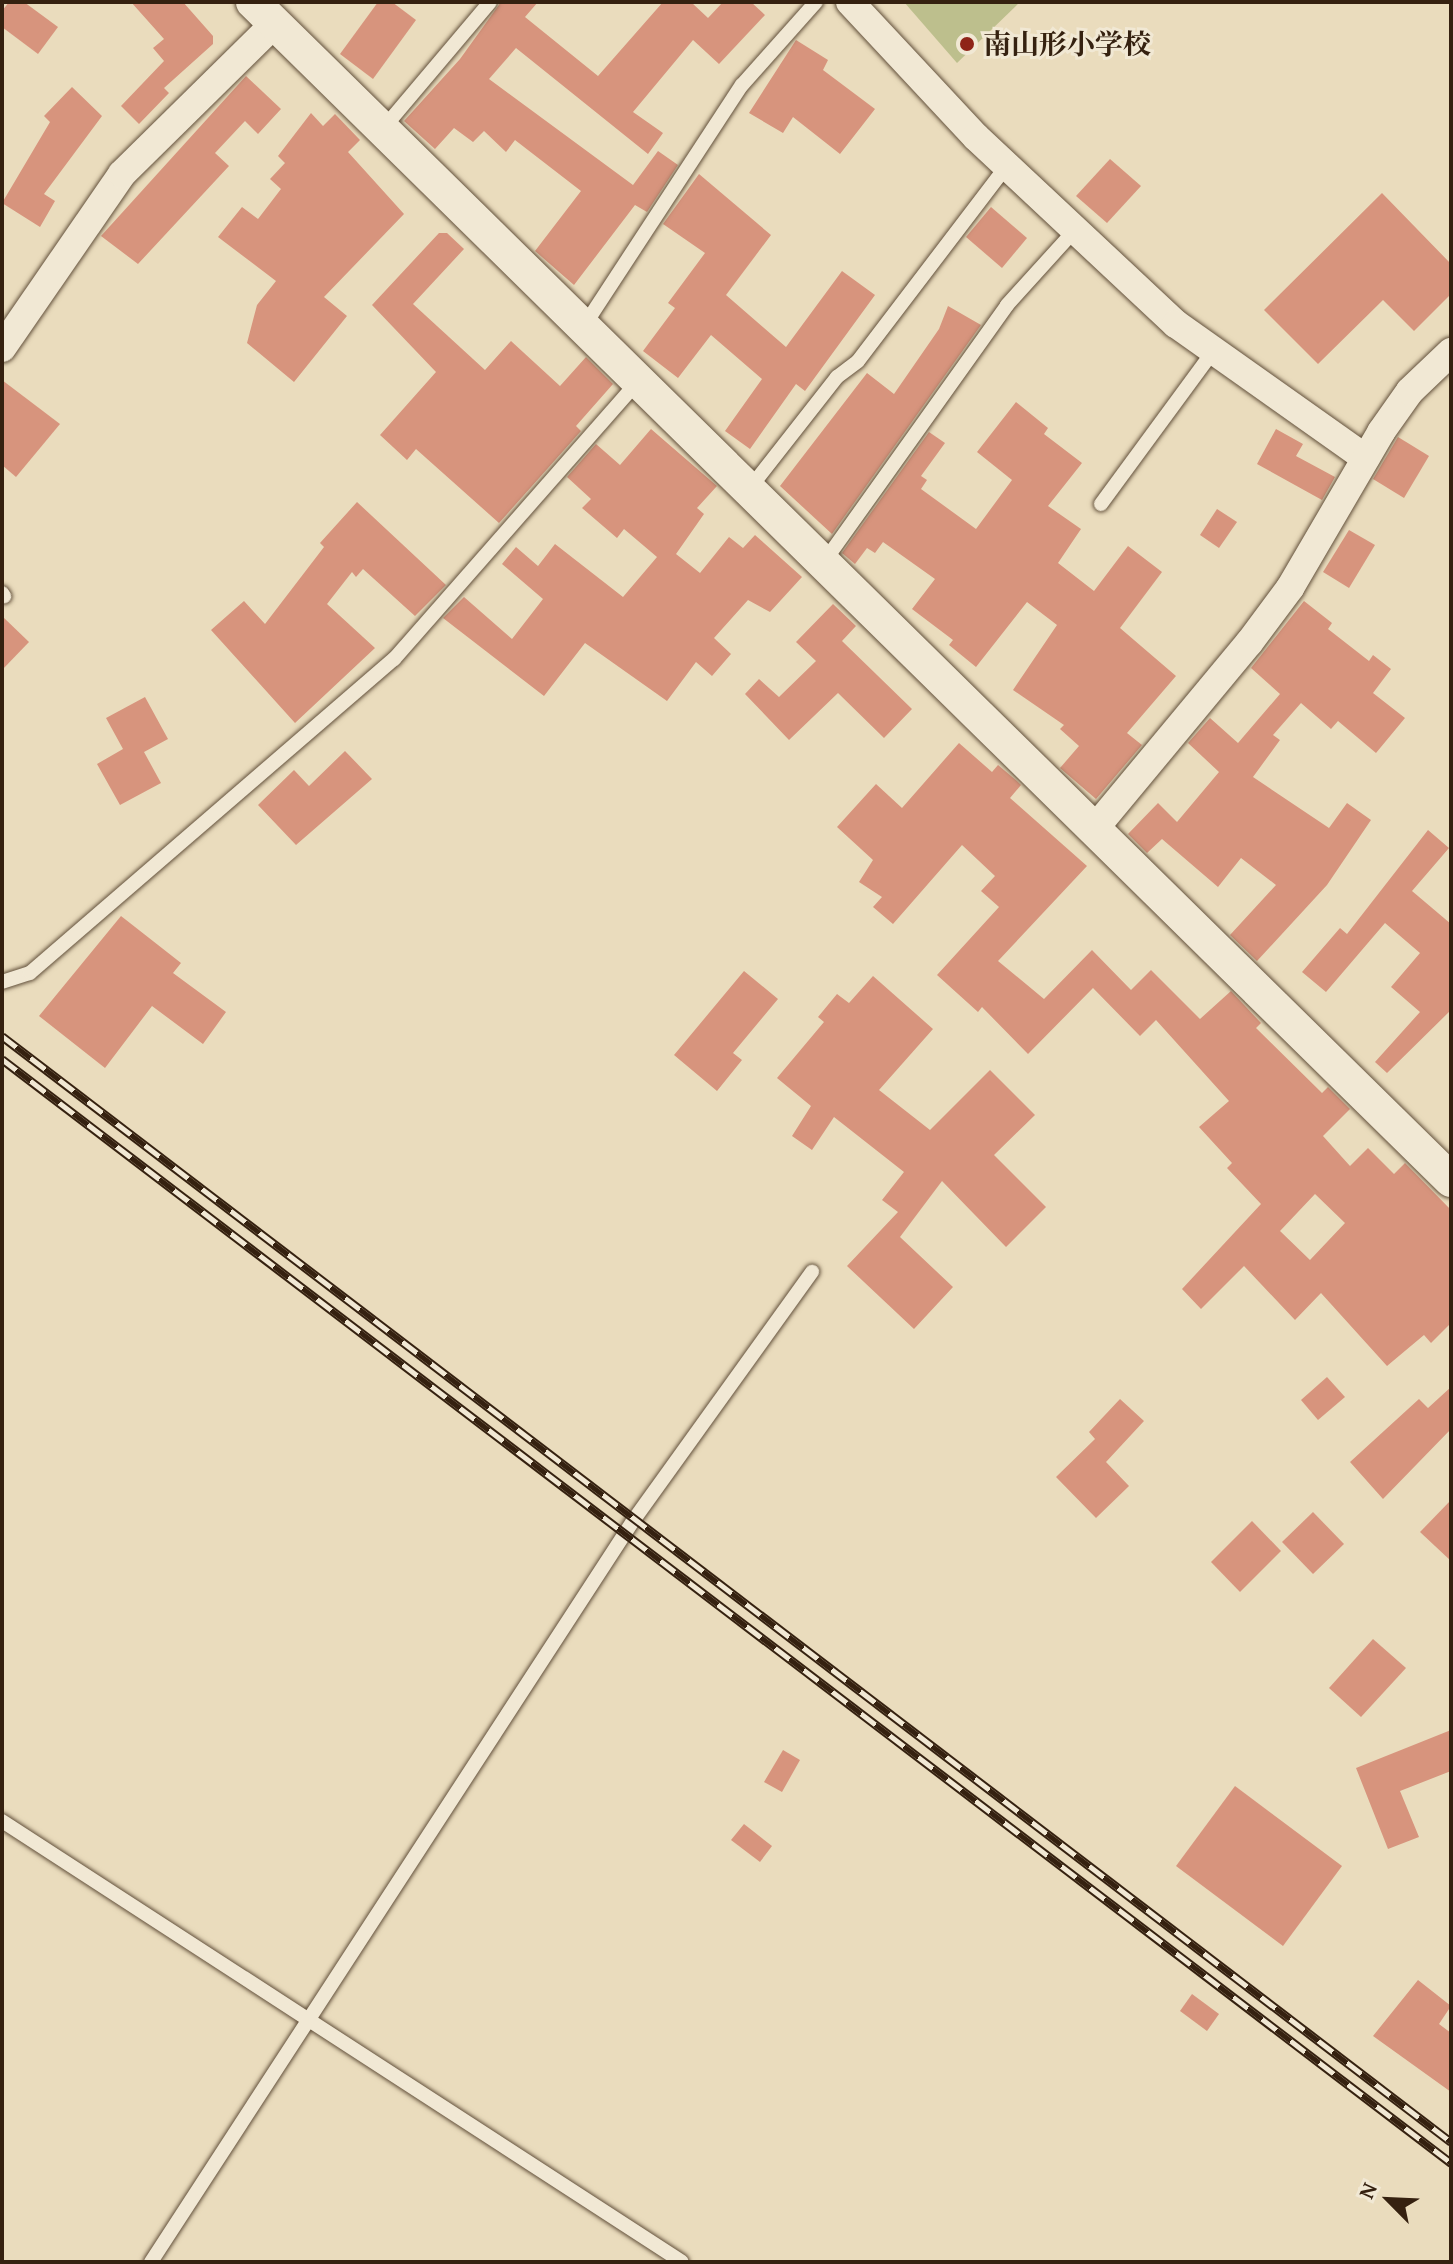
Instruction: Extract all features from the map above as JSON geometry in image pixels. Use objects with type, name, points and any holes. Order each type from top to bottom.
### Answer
[{"type":"street","points":[[850,2],[1006,167],[1176,324],[1365,458]]},
{"type":"street","points":[[2,348],[122,174],[264,12],[582,329],[1096,827],[1451,1180]]},
{"type":"street","points":[[1096,827],[1290,588],[1365,458],[1410,391],[1451,352]]},
{"type":"lane","points":[[382,130],[490,2]]},
{"type":"lane","points":[[582,329],[742,85],[816,2]]},
{"type":"lane","points":[[749,489],[837,377],[858,361],[1006,167]]},
{"type":"lane","points":[[824,562],[1007,305],[1074,231]]},
{"type":"lane","points":[[1101,504],[1214,350]]},
{"type":"lane","points":[[2,982],[30,973],[394,659],[638,381]]},
{"type":"lane","points":[[151,2262],[633,1521],[812,1272]]},
{"type":"lane","points":[[2,1821],[682,2262]]},
{"type":"green space","points":[[904,2],[1020,2],[957,63]]},
{"type":"building","points":[[9,2],[24,2],[58,27],[38,54],[2,27],[2,11]]},
{"type":"building","points":[[131,2],[183,2],[213,36],[213,44],[164,88],[169,93],[139,124],[121,106],[164,61],[153,48],[164,39]]},
{"type":"building","points":[[378,2],[392,2],[416,20],[373,79],[340,54]]},
{"type":"building","points":[[501,2],[538,2],[525,17],[598,76],[663,2],[691,2],[708,18],[723,2],[751,2],[765,15],[719,64],[693,40],[633,112],[663,133],[648,154],[516,48],[489,79],[633,185],[658,151],[678,165],[647,212],[635,205],[574,285],[535,251],[581,191],[515,140],[506,152],[484,131],[473,142],[454,128],[435,149],[404,121],[460,59]]},
{"type":"building","points":[[796,40],[828,60],[823,70],[875,109],[840,154],[793,117],[783,133],[749,113]]},
{"type":"building","points":[[246,76],[281,109],[258,134],[245,121],[215,153],[229,166],[138,264],[101,236]]},
{"type":"building","points":[[72,87],[102,116],[44,194],[55,201],[40,227],[2,203],[50,122],[44,116]]},
{"type":"building","points":[[311,113],[323,126],[335,114],[360,140],[348,152],[404,214],[324,297],[347,316],[294,382],[247,343],[257,305],[276,281],[218,237],[242,207],[258,219],[281,189],[270,179],[285,163],[278,156]]},
{"type":"building","points":[[1110,159],[1141,186],[1107,223],[1076,196]]},
{"type":"building","points":[[699,174],[771,235],[726,295],[786,347],[842,271],[875,295],[805,391],[796,384],[750,449],[725,431],[762,379],[711,335],[678,378],[643,351],[675,308],[668,303],[705,253],[663,224]]},
{"type":"building","points":[[1382,193],[1451,264],[1451,294],[1414,331],[1383,300],[1318,364],[1264,310]]},
{"type":"building","points":[[991,207],[1027,238],[1002,268],[966,237]]},
{"type":"building","points":[[439,233],[447,233],[464,249],[413,304],[485,370],[511,341],[560,386],[586,357],[613,384],[576,426],[581,431],[499,523],[416,449],[407,460],[380,435],[436,372],[372,305]]},
{"type":"building","points":[[948,306],[981,325],[832,534],[780,486],[867,373],[894,394],[939,329]]},
{"type":"building","points":[[2,380],[60,424],[16,477],[2,465]]},
{"type":"building","points":[[1016,402],[1048,428],[1044,434],[1082,463],[1048,506],[1081,529],[1058,563],[1094,591],[1128,546],[1162,572],[1120,628],[1176,676],[1127,733],[1142,745],[1096,799],[1060,768],[1079,746],[1060,729],[1064,725],[1013,690],[1057,625],[1027,602],[976,667],[949,645],[953,640],[912,609],[935,579],[883,542],[875,553],[867,548],[855,564],[842,553],[929,432],[945,443],[921,476],[927,480],[921,489],[976,529],[1012,480],[977,452]]},
{"type":"building","points":[[651,429],[717,486],[697,508],[704,514],[676,554],[700,573],[729,537],[743,548],[755,535],[802,577],[770,612],[748,600],[714,638],[731,654],[712,676],[696,662],[667,701],[585,643],[544,696],[443,618],[464,597],[512,639],[543,599],[502,564],[516,547],[538,566],[555,544],[623,597],[657,557],[624,529],[617,538],[582,508],[591,499],[567,477],[596,444],[620,465]]},
{"type":"building","points":[[1276,429],[1303,444],[1296,456],[1335,477],[1322,500],[1257,464]]},
{"type":"building","points":[[1398,437],[1429,456],[1404,498],[1373,479]]},
{"type":"building","points":[[357,502],[446,585],[415,616],[363,569],[356,577],[352,572],[327,604],[375,648],[295,723],[211,630],[244,601],[265,624],[324,547],[320,543]]},
{"type":"building","points":[[1217,509],[1237,522],[1219,548],[1200,535]]},
{"type":"building","points":[[1349,530],[1375,545],[1349,588],[1323,572]]},
{"type":"building","points":[[1304,601],[1332,623],[1328,629],[1369,661],[1373,655],[1391,669],[1373,693],[1405,718],[1376,753],[1338,721],[1331,729],[1301,703],[1273,735],[1280,740],[1253,777],[1329,828],[1347,803],[1371,820],[1327,885],[1257,961],[1230,935],[1276,885],[1241,858],[1218,887],[1162,839],[1147,853],[1128,834],[1158,803],[1177,822],[1219,772],[1188,743],[1210,718],[1238,743],[1280,694],[1251,668]]},
{"type":"building","points":[[833,604],[856,626],[842,641],[912,709],[884,738],[838,693],[789,740],[745,694],[759,679],[779,697],[816,661],[796,642]]},
{"type":"building","points":[[2,616],[29,642],[2,670]]},
{"type":"building","points":[[145,697],[168,739],[144,752],[161,783],[120,805],[97,764],[123,749],[106,718]]},
{"type":"building","points":[[959,743],[992,772],[998,765],[1017,781],[1021,785],[1010,798],[1087,866],[998,961],[1044,999],[1092,950],[1131,990],[1151,970],[1200,1019],[1231,991],[1261,1023],[1256,1028],[1322,1093],[1328,1087],[1350,1109],[1323,1136],[1350,1166],[1368,1148],[1394,1174],[1405,1163],[1451,1210],[1451,1323],[1431,1343],[1424,1335],[1387,1366],[1321,1293],[1295,1320],[1244,1266],[1201,1309],[1182,1289],[1261,1204],[1227,1168],[1232,1163],[1199,1127],[1229,1101],[1156,1020],[1140,1036],[1093,988],[1028,1054],[982,1007],[978,1012],[937,975],[999,907],[981,891],[995,876],[962,845],[893,924],[873,907],[882,897],[859,882],[873,860],[837,827],[876,784],[902,808]],"holes":[[[1315,1194],[1345,1223],[1310,1260],[1280,1231]]]},
{"type":"building","points":[[345,751],[372,779],[296,845],[258,805],[294,770],[309,786]]},
{"type":"building","points":[[1428,830],[1449,848],[1412,891],[1451,924],[1451,1010],[1387,1073],[1375,1062],[1420,1012],[1391,987],[1420,953],[1385,923],[1326,992],[1302,972],[1340,928],[1347,934]]},
{"type":"building","points":[[121,916],[181,963],[173,973],[226,1012],[203,1044],[152,1006],[105,1068],[39,1016]]},
{"type":"building","points":[[744,971],[778,999],[733,1053],[742,1060],[717,1091],[674,1055]]},
{"type":"building","points":[[873,976],[933,1029],[879,1090],[930,1130],[990,1070],[1035,1115],[994,1155],[1046,1207],[1006,1247],[942,1181],[900,1237],[953,1287],[914,1329],[847,1266],[898,1212],[882,1200],[904,1172],[834,1117],[812,1150],[792,1136],[811,1106],[777,1078],[824,1022],[818,1017],[837,994],[849,1003]]},
{"type":"building","points":[[1327,1377],[1345,1397],[1318,1420],[1301,1400]]},
{"type":"building","points":[[1451,1387],[1451,1429],[1383,1499],[1350,1462],[1419,1399],[1428,1408]]},
{"type":"building","points":[[1120,1399],[1144,1421],[1106,1462],[1129,1486],[1096,1518],[1056,1477],[1095,1439],[1089,1432]]},
{"type":"building","points":[[1451,1500],[1451,1561],[1420,1532]]},
{"type":"building","points":[[1313,1512],[1344,1544],[1313,1574],[1282,1542]]},
{"type":"building","points":[[1252,1521],[1281,1551],[1240,1592],[1211,1562]]},
{"type":"building","points":[[1373,1639],[1406,1668],[1361,1717],[1329,1688]]},
{"type":"building","points":[[1451,1730],[1451,1771],[1400,1791],[1419,1837],[1388,1849],[1356,1768]]},
{"type":"building","points":[[783,1750],[800,1760],[782,1792],[764,1782]]},
{"type":"building","points":[[1235,1786],[1342,1866],[1283,1946],[1176,1866]]},
{"type":"building","points":[[744,1824],[772,1846],[760,1862],[731,1840]]},
{"type":"building","points":[[1418,1980],[1451,2006],[1439,2024],[1451,2033],[1451,2092],[1373,2036]]},
{"type":"building","points":[[1192,1994],[1219,2014],[1207,2031],[1180,2011]]},
{"type":"railway","points":[[2,1036],[1451,2142]]},
{"type":"railway","points":[[2,1059],[1451,2163]]},
{"type":"place","name":"南山形小学校","points":[[967,44]]}]
